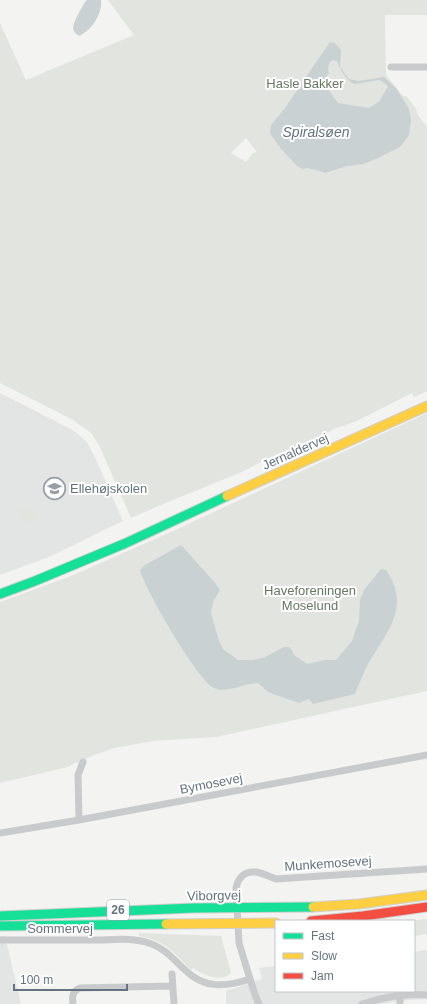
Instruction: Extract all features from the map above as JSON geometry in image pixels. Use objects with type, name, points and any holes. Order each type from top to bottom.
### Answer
[{"type":"main road","name":"Jernaldervej","points":[[0,594],[96,555],[122,538],[135,532],[174,520],[427,406]]},
{"type":"main road","name":"Viborgvej","points":[[0,916],[95,911],[348,906],[427,895]]},
{"type":"main road","points":[[323,920],[427,907]]},
{"type":"main road","name":"26","points":[[0,926],[275,923]]},
{"type":"street","points":[[391,67],[427,67]]},
{"type":"street","name":"Bymosevej","points":[[0,833],[79,820],[427,755]]},
{"type":"street","points":[[79,820],[78,775],[83,762]]},
{"type":"street","name":"Munkemosevej","points":[[237,907],[237,883],[245,874],[251,872],[258,872],[276,878],[427,869]]},
{"type":"street","points":[[237,907],[239,943],[259,1004]]},
{"type":"street","name":"Sommervej","points":[[0,940],[118,940],[148,942],[162,948],[189,974],[199,981],[214,985],[226,985],[237,984],[250,979]]},
{"type":"street","points":[[172,974],[174,1004]]},
{"type":"street","points":[[73,1004],[74,991],[80,988],[172,986]]},
{"type":"street","points":[[400,995],[400,1004]]},
{"type":"street","points":[[362,1004],[400,995],[427,995]]},
{"type":"shaded area","name":"Ellehøjskolen","points":[[0,393],[71,429],[84,439],[94,455],[123,521],[51,556],[0,575]]},
{"type":"shaded area","points":[[0,936],[5,936],[21,1004],[0,1004]]},
{"type":"shaded area","points":[[427,950],[427,999],[380,1004],[226,1004],[226,991],[262,979],[259,968],[275,966],[275,992],[415,992],[415,952]]},
{"type":"green space","name":"Hasle Bakker","points":[[108,0],[427,0],[427,15],[385,15],[386,75],[403,96],[406,96],[415,107],[418,115],[427,127],[427,391],[414,397],[412,393],[355,422],[336,428],[315,440],[275,455],[242,472],[131,518],[99,445],[91,433],[73,420],[0,383],[0,23],[26,80],[134,35]],"holes":[[[246,138],[257,152],[253,153],[246,162],[231,153]]]},
{"type":"green space","name":"Haveforeningen Moselund","points":[[427,413],[427,691],[216,737],[153,741],[114,748],[68,767],[0,783],[0,602],[71,576],[175,530]]},
{"type":"green space","points":[[31,504],[38,520],[28,527],[26,526],[19,508]]},
{"type":"green space","points":[[427,919],[427,934],[415,936],[415,920]]},
{"type":"green space","points":[[139,933],[221,936],[231,973],[227,976],[217,978],[193,968],[191,970],[163,944],[139,936]]},
{"type":"water","points":[[87,0],[101,0],[100,10],[92,26],[79,36],[74,31],[73,26]]},
{"type":"water","name":"Spiralsøen","points":[[330,42],[335,43],[341,50],[340,67],[349,79],[358,81],[384,77],[396,88],[409,109],[411,120],[409,135],[400,147],[363,164],[347,166],[325,173],[307,168],[303,169],[297,166],[282,150],[271,135],[270,131],[271,125],[285,108]],"holes":[[[332,60],[337,61],[348,80],[354,84],[380,80],[388,86],[379,102],[369,108],[338,103],[324,84],[324,80],[329,73],[328,68],[330,63]]]},
{"type":"water","points":[[181,545],[220,590],[213,602],[211,613],[219,641],[223,649],[238,660],[254,660],[265,657],[284,647],[289,647],[294,655],[307,664],[325,660],[336,660],[352,641],[359,621],[360,600],[364,590],[381,569],[386,570],[394,584],[397,597],[393,621],[366,668],[355,694],[313,704],[309,699],[299,703],[268,692],[258,683],[219,690],[206,682],[172,633],[151,595],[140,570],[145,565]]},
{"type":"traffic: fast","points":[[0,594],[126,543],[227,496]]},
{"type":"traffic: fast","points":[[0,916],[194,908],[313,907]]},
{"type":"traffic: fast","points":[[0,926],[166,924]]},
{"type":"traffic: slow","points":[[227,496],[427,406]]},
{"type":"traffic: slow","points":[[313,907],[359,904],[427,895]]},
{"type":"traffic: slow","points":[[166,924],[275,923]]},
{"type":"traffic: jam","points":[[321,920],[427,907]]},
{"type":"place","name":"Ellehøjskolen","points":[[54,488]]}]
